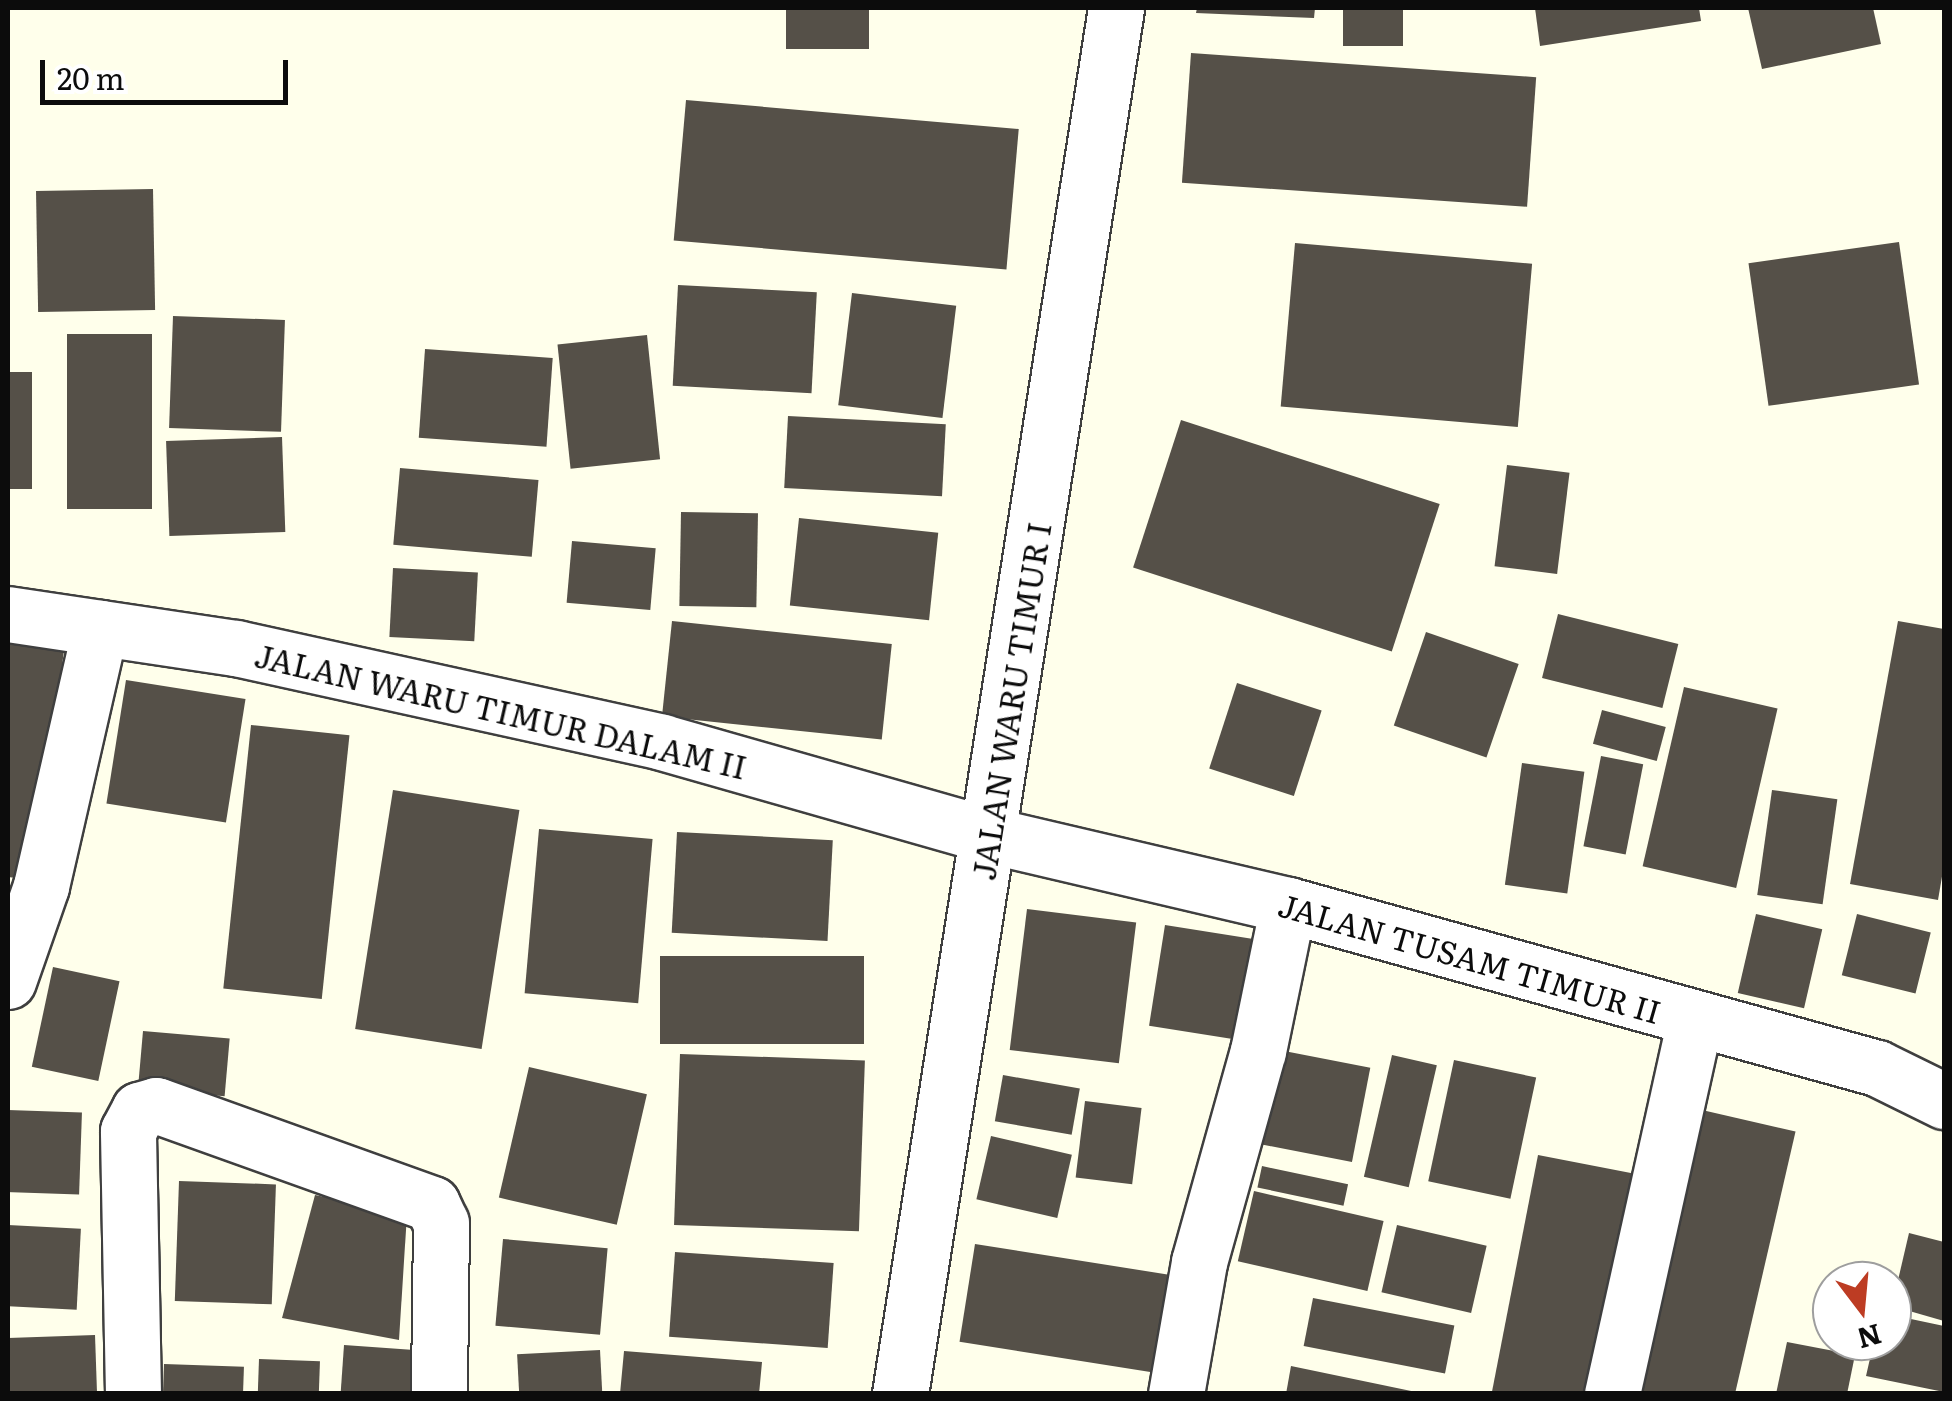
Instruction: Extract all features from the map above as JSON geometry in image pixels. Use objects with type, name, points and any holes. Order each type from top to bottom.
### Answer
[{"type":"street","name":"JALAN WARU TIMUR I","points":[[900,1394],[1116,8]]},
{"type":"street","name":"JALAN WARU TIMUR DALAM II","points":[[8,614],[236,648],[662,742],[989,835]]},
{"type":"street","points":[[8,980],[41,886],[100,628]]},
{"type":"street","name":"JALAN TUSAM TIMUR II","points":[[989,835],[1288,905],[1877,1068],[1944,1101]]},
{"type":"street","points":[[1176,1394],[1199,1262],[1258,1051],[1288,905]]},
{"type":"street","points":[[1612,1394],[1695,1020]]},
{"type":"street","points":[[134,1394],[128,1131],[139,1110],[156,1105],[432,1204],[440,1223],[439,1394]]},
{"type":"building","points":[[786,8],[869,8],[869,49],[786,49]]},
{"type":"building","points":[[1197,8],[1315,8],[1314,18],[1196,13]]},
{"type":"building","points":[[1343,8],[1403,8],[1403,46],[1343,46]]},
{"type":"building","points":[[1535,8],[1699,8],[1701,21],[1540,46]]},
{"type":"building","points":[[1748,8],[1873,8],[1881,44],[1762,69]]},
{"type":"building","points":[[1191,53],[1536,77],[1527,207],[1182,183]]},
{"type":"building","points":[[686,100],[1019,129],[1006,270],[674,240]]},
{"type":"building","points":[[153,189],[155,310],[38,312],[36,191]]},
{"type":"building","points":[[1899,242],[1919,385],[1769,406],[1748,263]]},
{"type":"building","points":[[1295,243],[1532,264],[1518,427],[1281,406]]},
{"type":"building","points":[[678,285],[817,292],[812,393],[673,386]]},
{"type":"building","points":[[852,293],[956,306],[942,418],[838,405]]},
{"type":"building","points":[[173,316],[285,320],[281,432],[169,428]]},
{"type":"building","points":[[67,334],[152,334],[152,509],[67,509]]},
{"type":"building","points":[[647,335],[660,459],[571,469],[557,344]]},
{"type":"building","points":[[425,349],[553,358],[546,447],[419,438]]},
{"type":"building","points":[[8,372],[32,372],[32,489],[8,489]]},
{"type":"building","points":[[788,416],[946,424],[942,496],[784,488]]},
{"type":"building","points":[[1181,420],[1440,504],[1392,651],[1133,567]]},
{"type":"building","points":[[282,437],[285,532],[169,536],[166,441]]},
{"type":"building","points":[[1507,465],[1570,473],[1557,574],[1495,566]]},
{"type":"building","points":[[400,468],[538,480],[532,557],[393,545]]},
{"type":"building","points":[[681,512],[758,513],[756,607],[679,606]]},
{"type":"building","points":[[799,518],[938,533],[929,620],[790,606]]},
{"type":"building","points":[[572,541],[656,548],[650,610],[567,603]]},
{"type":"building","points":[[393,568],[478,572],[474,641],[389,637]]},
{"type":"building","points":[[1558,614],[1678,644],[1662,708],[1542,678]]},
{"type":"building","points":[[672,621],[892,644],[882,740],[662,716]]},
{"type":"building","points":[[1898,621],[1944,629],[1944,865],[1938,900],[1850,884]]},
{"type":"building","points":[[1426,632],[1519,664],[1486,758],[1394,726]]},
{"type":"building","points":[[8,643],[64,651],[31,880],[8,877]]},
{"type":"building","points":[[126,680],[246,699],[226,822],[106,803]]},
{"type":"building","points":[[1237,683],[1322,711],[1294,796],[1209,769]]},
{"type":"building","points":[[1684,687],[1778,709],[1736,888],[1643,866]]},
{"type":"building","points":[[1602,710],[1666,727],[1657,761],[1593,744]]},
{"type":"building","points":[[251,725],[349,735],[322,999],[223,989]]},
{"type":"building","points":[[1601,756],[1643,764],[1626,855],[1583,846]]},
{"type":"building","points":[[1522,763],[1584,772],[1567,894],[1505,885]]},
{"type":"building","points":[[393,790],[519,810],[482,1049],[355,1029]]},
{"type":"building","points":[[1772,790],[1837,799],[1823,904],[1757,895]]},
{"type":"building","points":[[539,829],[653,839],[638,1003],[525,993]]},
{"type":"building","points":[[677,832],[833,840],[828,941],[672,933]]},
{"type":"building","points":[[1027,909],[1136,922],[1119,1063],[1010,1050]]},
{"type":"building","points":[[1756,914],[1822,929],[1804,1008],[1738,993]]},
{"type":"building","points":[[1857,914],[1931,932],[1916,994],[1842,975]]},
{"type":"building","points":[[1165,925],[1255,939],[1239,1040],[1149,1026]]},
{"type":"building","points":[[660,956],[864,956],[864,1044],[660,1044]]},
{"type":"building","points":[[53,967],[120,981],[98,1081],[32,1067]]},
{"type":"building","points":[[143,1031],[230,1039],[225,1096],[138,1089]]},
{"type":"building","points":[[1279,1050],[1370,1068],[1352,1162],[1261,1144]]},
{"type":"building","points":[[680,1054],[865,1060],[859,1231],[674,1225]]},
{"type":"building","points":[[1392,1055],[1437,1065],[1409,1187],[1364,1177]]},
{"type":"building","points":[[1454,1060],[1536,1077],[1510,1199],[1428,1181]]},
{"type":"building","points":[[529,1067],[647,1094],[617,1225],[499,1198]]},
{"type":"building","points":[[1003,1075],[1080,1089],[1072,1135],[995,1121]]},
{"type":"building","points":[[1085,1101],[1142,1108],[1132,1184],[1076,1177]]},
{"type":"building","points":[[8,1110],[82,1113],[79,1195],[8,1192]]},
{"type":"building","points":[[1702,1110],[1796,1132],[1735,1394],[1636,1394]]},
{"type":"building","points":[[991,1136],[1072,1155],[1057,1218],[976,1199]]},
{"type":"building","points":[[1538,1155],[1649,1177],[1607,1394],[1492,1394]]},
{"type":"building","points":[[1262,1166],[1348,1184],[1344,1206],[1257,1188]]},
{"type":"building","points":[[179,1181],[276,1184],[272,1304],[175,1301]]},
{"type":"building","points":[[1254,1191],[1384,1221],[1367,1291],[1238,1261]]},
{"type":"building","points":[[315,1195],[407,1214],[399,1340],[282,1318]]},
{"type":"building","points":[[8,1225],[81,1229],[77,1310],[8,1306]]},
{"type":"building","points":[[1397,1225],[1487,1246],[1471,1313],[1381,1292]]},
{"type":"building","points":[[1909,1233],[1944,1242],[1944,1321],[1912,1312],[1912,1261],[1902,1261]]},
{"type":"building","points":[[503,1239],[608,1248],[600,1335],[495,1326]]},
{"type":"building","points":[[975,1244],[1178,1276],[1163,1374],[960,1342]]},
{"type":"building","points":[[675,1252],[834,1263],[828,1348],[669,1337]]},
{"type":"building","points":[[1313,1298],[1454,1325],[1445,1374],[1304,1346]]},
{"type":"building","points":[[1912,1319],[1944,1326],[1944,1392],[1866,1376],[1869,1361],[1912,1361]]},
{"type":"building","points":[[95,1335],[97,1394],[10,1394],[8,1338]]},
{"type":"building","points":[[1787,1342],[1812,1347],[1812,1361],[1854,1361],[1847,1394],[1776,1394]]},
{"type":"building","points":[[344,1345],[425,1351],[422,1394],[341,1394]]},
{"type":"building","points":[[600,1350],[602,1394],[519,1394],[517,1354]]},
{"type":"building","points":[[624,1351],[762,1362],[759,1394],[620,1394]]},
{"type":"building","points":[[259,1359],[320,1361],[319,1394],[258,1394]]},
{"type":"building","points":[[164,1364],[244,1367],[243,1394],[163,1394]]},
{"type":"building","points":[[1291,1366],[1416,1392],[1416,1394],[1286,1394]]}]
